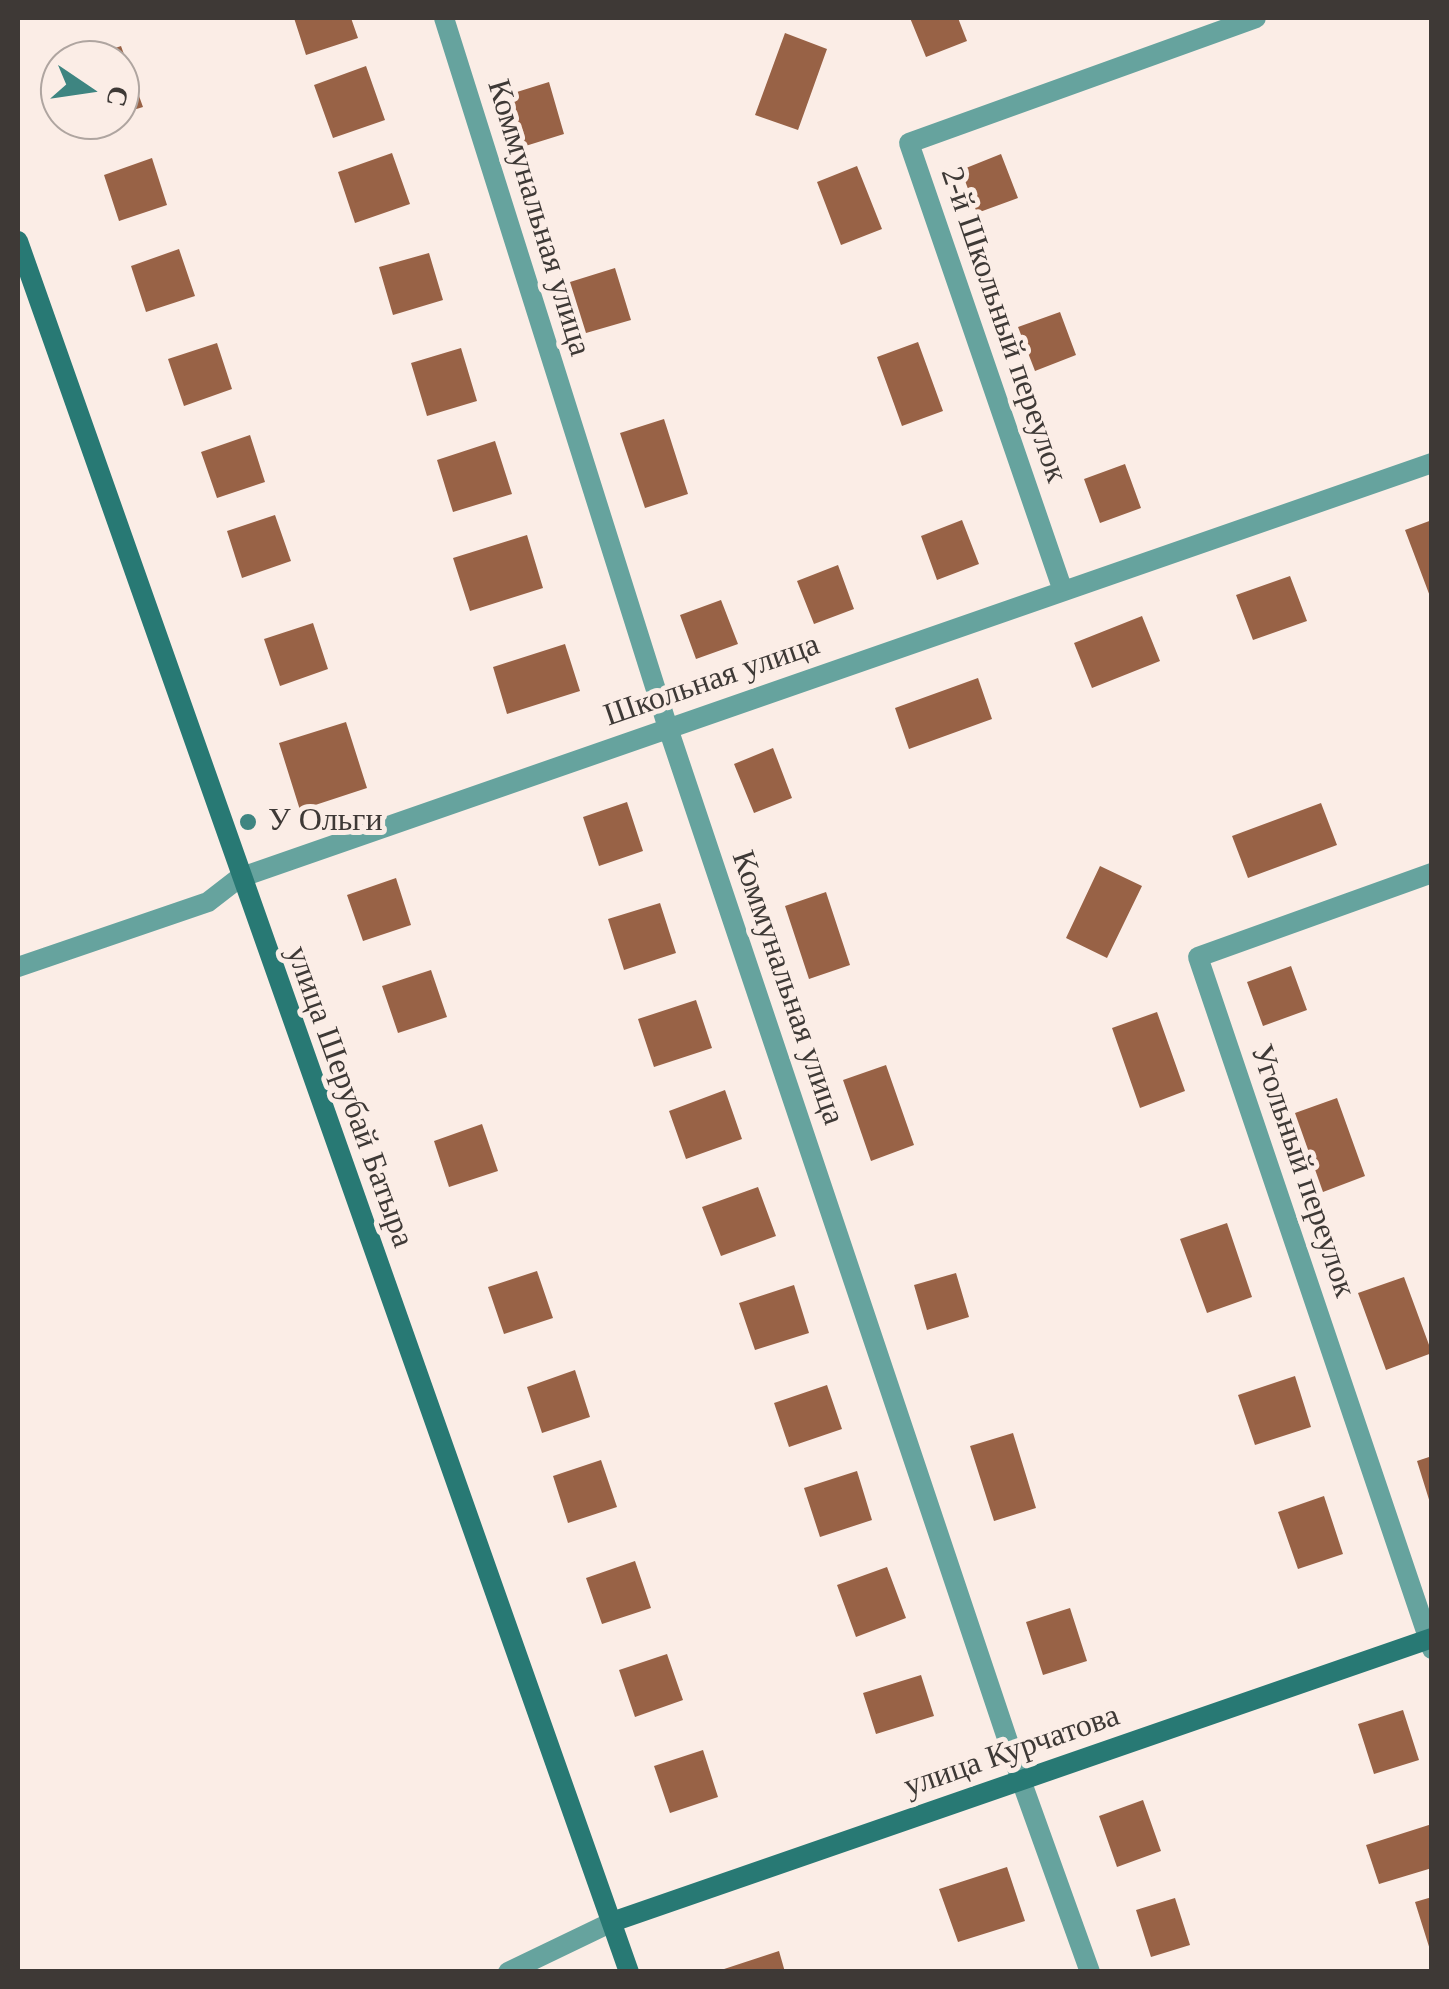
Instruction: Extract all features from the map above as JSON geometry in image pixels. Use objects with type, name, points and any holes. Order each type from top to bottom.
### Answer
[{"type":"street","name":"Коммунальная улица","points":[[444,18],[668,728],[1021,1780],[1090,1972]]},
{"type":"street","name":"2-й Школьный переулок","points":[[1063,592],[910,143],[1256,18]]},
{"type":"street","name":"улица Шерубай Батыра","points":[[18,241],[239,878],[629,1972]]},
{"type":"street","name":"Школьная улица","points":[[18,967],[208,902],[239,878],[1432,464]]},
{"type":"street","name":"Угольный переулок","points":[[1430,1642],[1198,957],[1432,873]]},
{"type":"street","name":"улица Курчатова","points":[[612,1922],[1430,1642]]},
{"type":"street","points":[[508,1972],[612,1922]]},
{"type":"building","points":[[294,18],[351,18],[358,38],[306,55]]},
{"type":"building","points":[[910,18],[958,18],[967,41],[926,57]]},
{"type":"building","points":[[785,33],[827,49],[798,130],[755,115]]},
{"type":"building","points":[[366,66],[385,120],[333,138],[314,85]]},
{"type":"building","points":[[549,82],[564,134],[519,148],[504,96]]},
{"type":"building","points":[[392,153],[410,204],[355,223],[338,172]]},
{"type":"building","points":[[1001,154],[1018,198],[977,213],[961,170]]},
{"type":"building","points":[[152,158],[167,205],[119,221],[104,175]]},
{"type":"building","points":[[857,166],[882,229],[841,245],[817,182]]},
{"type":"building","points":[[179,249],[195,296],[146,312],[131,266]]},
{"type":"building","points":[[429,253],[443,300],[393,315],[379,267]]},
{"type":"building","points":[[615,268],[631,320],[586,333],[570,282]]},
{"type":"building","points":[[1060,312],[1076,355],[1035,371],[1018,327]]},
{"type":"building","points":[[918,342],[943,411],[902,426],[877,357]]},
{"type":"building","points":[[217,343],[232,389],[184,406],[168,359]]},
{"type":"building","points":[[461,348],[477,401],[427,416],[411,363]]},
{"type":"building","points":[[664,419],[688,494],[645,508],[620,433]]},
{"type":"building","points":[[250,435],[265,482],[217,498],[201,452]]},
{"type":"building","points":[[495,441],[512,494],[453,512],[437,460]]},
{"type":"building","points":[[1125,464],[1141,508],[1100,523],[1084,479]]},
{"type":"building","points":[[275,515],[291,561],[242,578],[227,531]]},
{"type":"building","points":[[962,520],[979,564],[937,580],[921,536]]},
{"type":"building","points":[[1432,520],[1432,599],[1431,599],[1405,530]]},
{"type":"building","points":[[527,535],[543,588],[470,611],[453,558]]},
{"type":"building","points":[[838,565],[854,609],[814,624],[797,581]]},
{"type":"building","points":[[1290,576],[1307,621],[1253,640],[1236,595]]},
{"type":"building","points":[[721,600],[738,644],[696,659],[680,615]]},
{"type":"building","points":[[1142,616],[1160,661],[1092,688],[1074,643]]},
{"type":"building","points":[[313,623],[328,669],[280,686],[264,639]]},
{"type":"building","points":[[565,644],[580,691],[507,714],[493,667]]},
{"type":"building","points":[[978,678],[992,719],[909,749],[895,708]]},
{"type":"building","points":[[346,722],[367,788],[300,810],[279,743]]},
{"type":"building","points":[[773,748],[792,798],[754,813],[734,764]]},
{"type":"building","points":[[627,802],[643,851],[599,866],[583,817]]},
{"type":"building","points":[[1321,803],[1337,845],[1248,878],[1232,836]]},
{"type":"building","points":[[1100,866],[1142,886],[1107,958],[1066,938]]},
{"type":"building","points":[[396,878],[411,925],[363,941],[347,895]]},
{"type":"building","points":[[826,892],[850,965],[809,979],[785,906]]},
{"type":"building","points":[[660,903],[676,953],[624,970],[608,919]]},
{"type":"building","points":[[1291,966],[1307,1010],[1263,1026],[1247,982]]},
{"type":"building","points":[[431,970],[447,1017],[398,1033],[382,986]]},
{"type":"building","points":[[696,1000],[712,1048],[654,1067],[638,1019]]},
{"type":"building","points":[[1157,1012],[1185,1091],[1140,1108],[1112,1028]]},
{"type":"building","points":[[886,1065],[914,1145],[871,1161],[843,1080]]},
{"type":"building","points":[[725,1090],[742,1139],[686,1159],[669,1111]]},
{"type":"building","points":[[1337,1098],[1365,1176],[1323,1192],[1295,1113]]},
{"type":"building","points":[[482,1124],[498,1171],[449,1187],[434,1141]]},
{"type":"building","points":[[758,1187],[776,1236],[721,1256],[702,1207]]},
{"type":"building","points":[[1227,1223],[1252,1297],[1207,1313],[1180,1239]]},
{"type":"building","points":[[537,1271],[553,1318],[504,1334],[488,1287]]},
{"type":"building","points":[[956,1273],[969,1317],[927,1330],[914,1285]]},
{"type":"building","points":[[1404,1277],[1432,1353],[1386,1370],[1358,1293]]},
{"type":"building","points":[[794,1285],[809,1333],[755,1350],[739,1303]]},
{"type":"building","points":[[575,1370],[590,1417],[542,1433],[527,1387]]},
{"type":"building","points":[[1295,1376],[1311,1427],[1255,1445],[1238,1395]]},
{"type":"building","points":[[827,1385],[842,1429],[789,1447],[774,1403]]},
{"type":"building","points":[[1013,1433],[1036,1508],[994,1521],[970,1446]]},
{"type":"building","points":[[1432,1456],[1432,1506],[1431,1506],[1417,1461]]},
{"type":"building","points":[[601,1460],[617,1507],[568,1523],[553,1476]]},
{"type":"building","points":[[857,1471],[872,1520],[820,1537],[804,1488]]},
{"type":"building","points":[[1324,1496],[1343,1554],[1298,1569],[1278,1512]]},
{"type":"building","points":[[635,1561],[651,1608],[602,1624],[586,1578]]},
{"type":"building","points":[[887,1567],[906,1618],[856,1637],[837,1585]]},
{"type":"building","points":[[1070,1608],[1087,1661],[1043,1675],[1026,1622]]},
{"type":"building","points":[[667,1654],[683,1700],[635,1717],[619,1670]]},
{"type":"building","points":[[921,1675],[934,1716],[876,1734],[863,1693]]},
{"type":"building","points":[[1403,1710],[1419,1760],[1374,1774],[1358,1724]]},
{"type":"building","points":[[703,1750],[718,1797],[670,1813],[654,1766]]},
{"type":"building","points":[[1143,1800],[1161,1851],[1117,1867],[1099,1816]]},
{"type":"building","points":[[1432,1824],[1432,1868],[1379,1884],[1366,1845]]},
{"type":"building","points":[[1007,1867],[1025,1921],[958,1942],[939,1889]]},
{"type":"building","points":[[1432,1897],[1432,1953],[1431,1953],[1415,1902]]},
{"type":"building","points":[[1175,1898],[1190,1945],[1151,1957],[1136,1910]]},
{"type":"building","points":[[779,1951],[785,1972],[718,1972],[718,1971]]},
{"type":"place","name":"У Ольги","points":[[248,822]]}]
